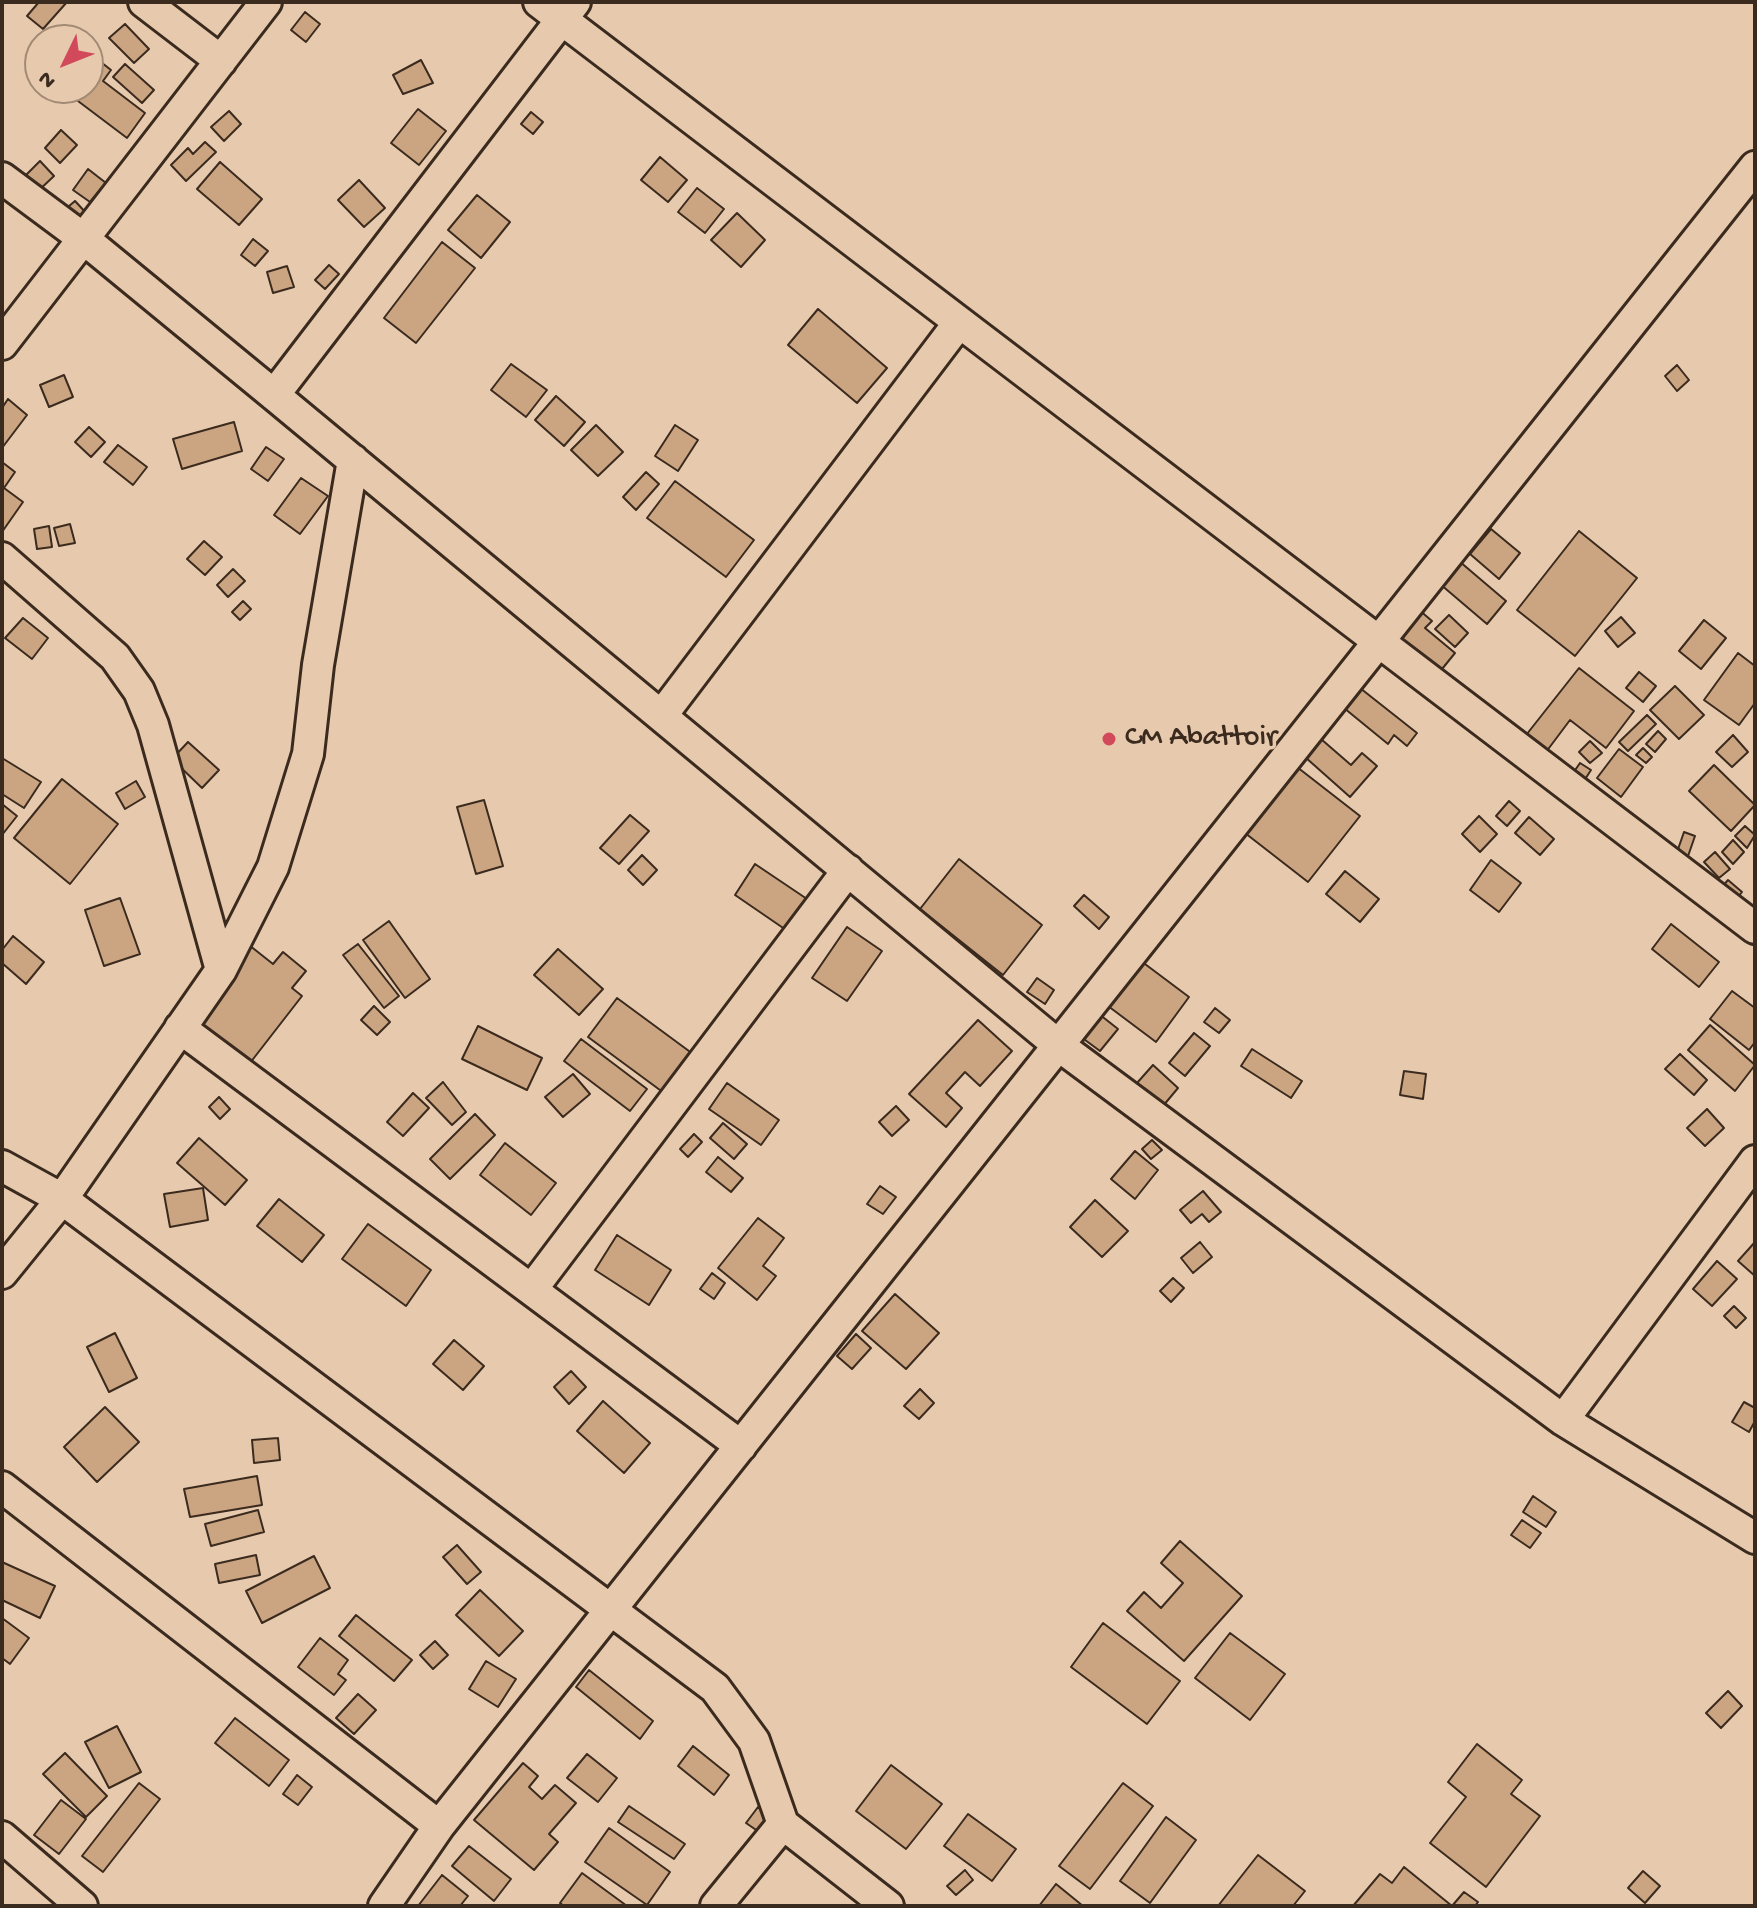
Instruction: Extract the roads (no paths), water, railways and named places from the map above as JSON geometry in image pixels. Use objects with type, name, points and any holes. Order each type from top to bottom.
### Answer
[{"type":"street","points":[[144,2],[221,61]]},
{"type":"street","points":[[2,344],[266,2]]},
{"type":"street","points":[[274,395],[559,8],[958,324],[1755,928]]},
{"type":"street","points":[[384,1906],[439,1826],[1755,167]]},
{"type":"street","points":[[2,178],[84,239],[1058,1045],[1563,1420],[1755,1538]]},
{"type":"street","points":[[662,715],[958,324]]},
{"type":"street","points":[[2,1273],[62,1199],[221,970],[273,867],[308,754],[318,665],[353,460]]},
{"type":"street","points":[[2,558],[115,657],[139,691],[153,725],[221,970]]},
{"type":"street","points":[[532,1289],[848,870]]},
{"type":"street","points":[[180,1028],[741,1446]]},
{"type":"street","points":[[1563,1420],[1755,1161]]},
{"type":"street","points":[[2,1166],[62,1199],[715,1688],[754,1741],[783,1824],[888,1906]]},
{"type":"street","points":[[2,1487],[439,1826]]},
{"type":"street","points":[[716,1906],[783,1824]]},
{"type":"street","points":[[2,1837],[68,1902]]},
{"type":"place","name":"CM Abattoir","points":[[1109,739]]}]
